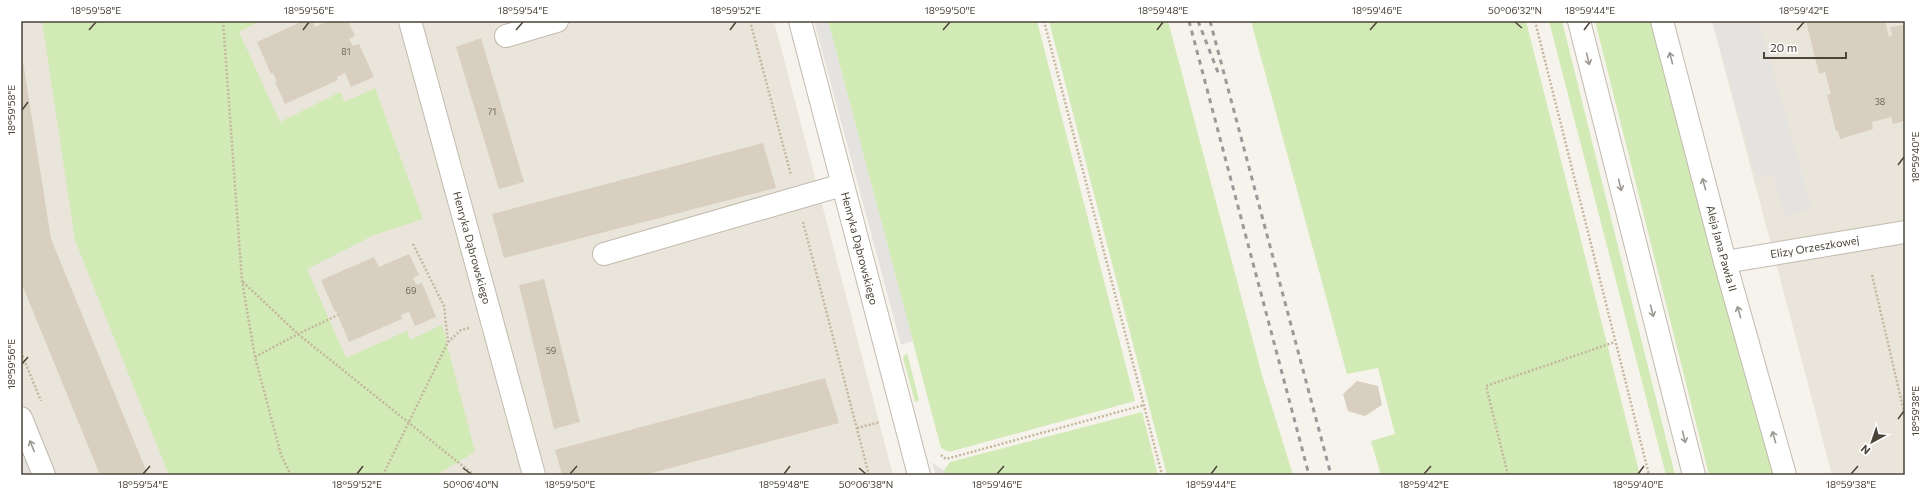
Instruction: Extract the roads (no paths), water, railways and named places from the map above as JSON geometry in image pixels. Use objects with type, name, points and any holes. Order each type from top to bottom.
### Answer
[{"type":"street","name":"Henryka Dąbrowskiego","points":[[410,21],[491,323],[534,475]]},
{"type":"street","points":[[506,36],[557,21]]},
{"type":"street","name":"Henryka Dąbrowskiego","points":[[800,21],[919,475]]},
{"type":"street","points":[[1579,21],[1694,475]]},
{"type":"street","name":"Aleja Jana Pawła II","points":[[1662,21],[1725,262],[1785,475]]},
{"type":"street","points":[[604,254],[842,185]]},
{"type":"street","name":"Elizy Orzeszkowej","points":[[1725,262],[1905,232]]},
{"type":"street","points":[[21,418],[44,475]]},
{"type":"railway","points":[[1189,21],[1309,475]]},
{"type":"railway","points":[[1198,21],[1219,75]]},
{"type":"railway","points":[[1210,21],[1331,475]]}]
